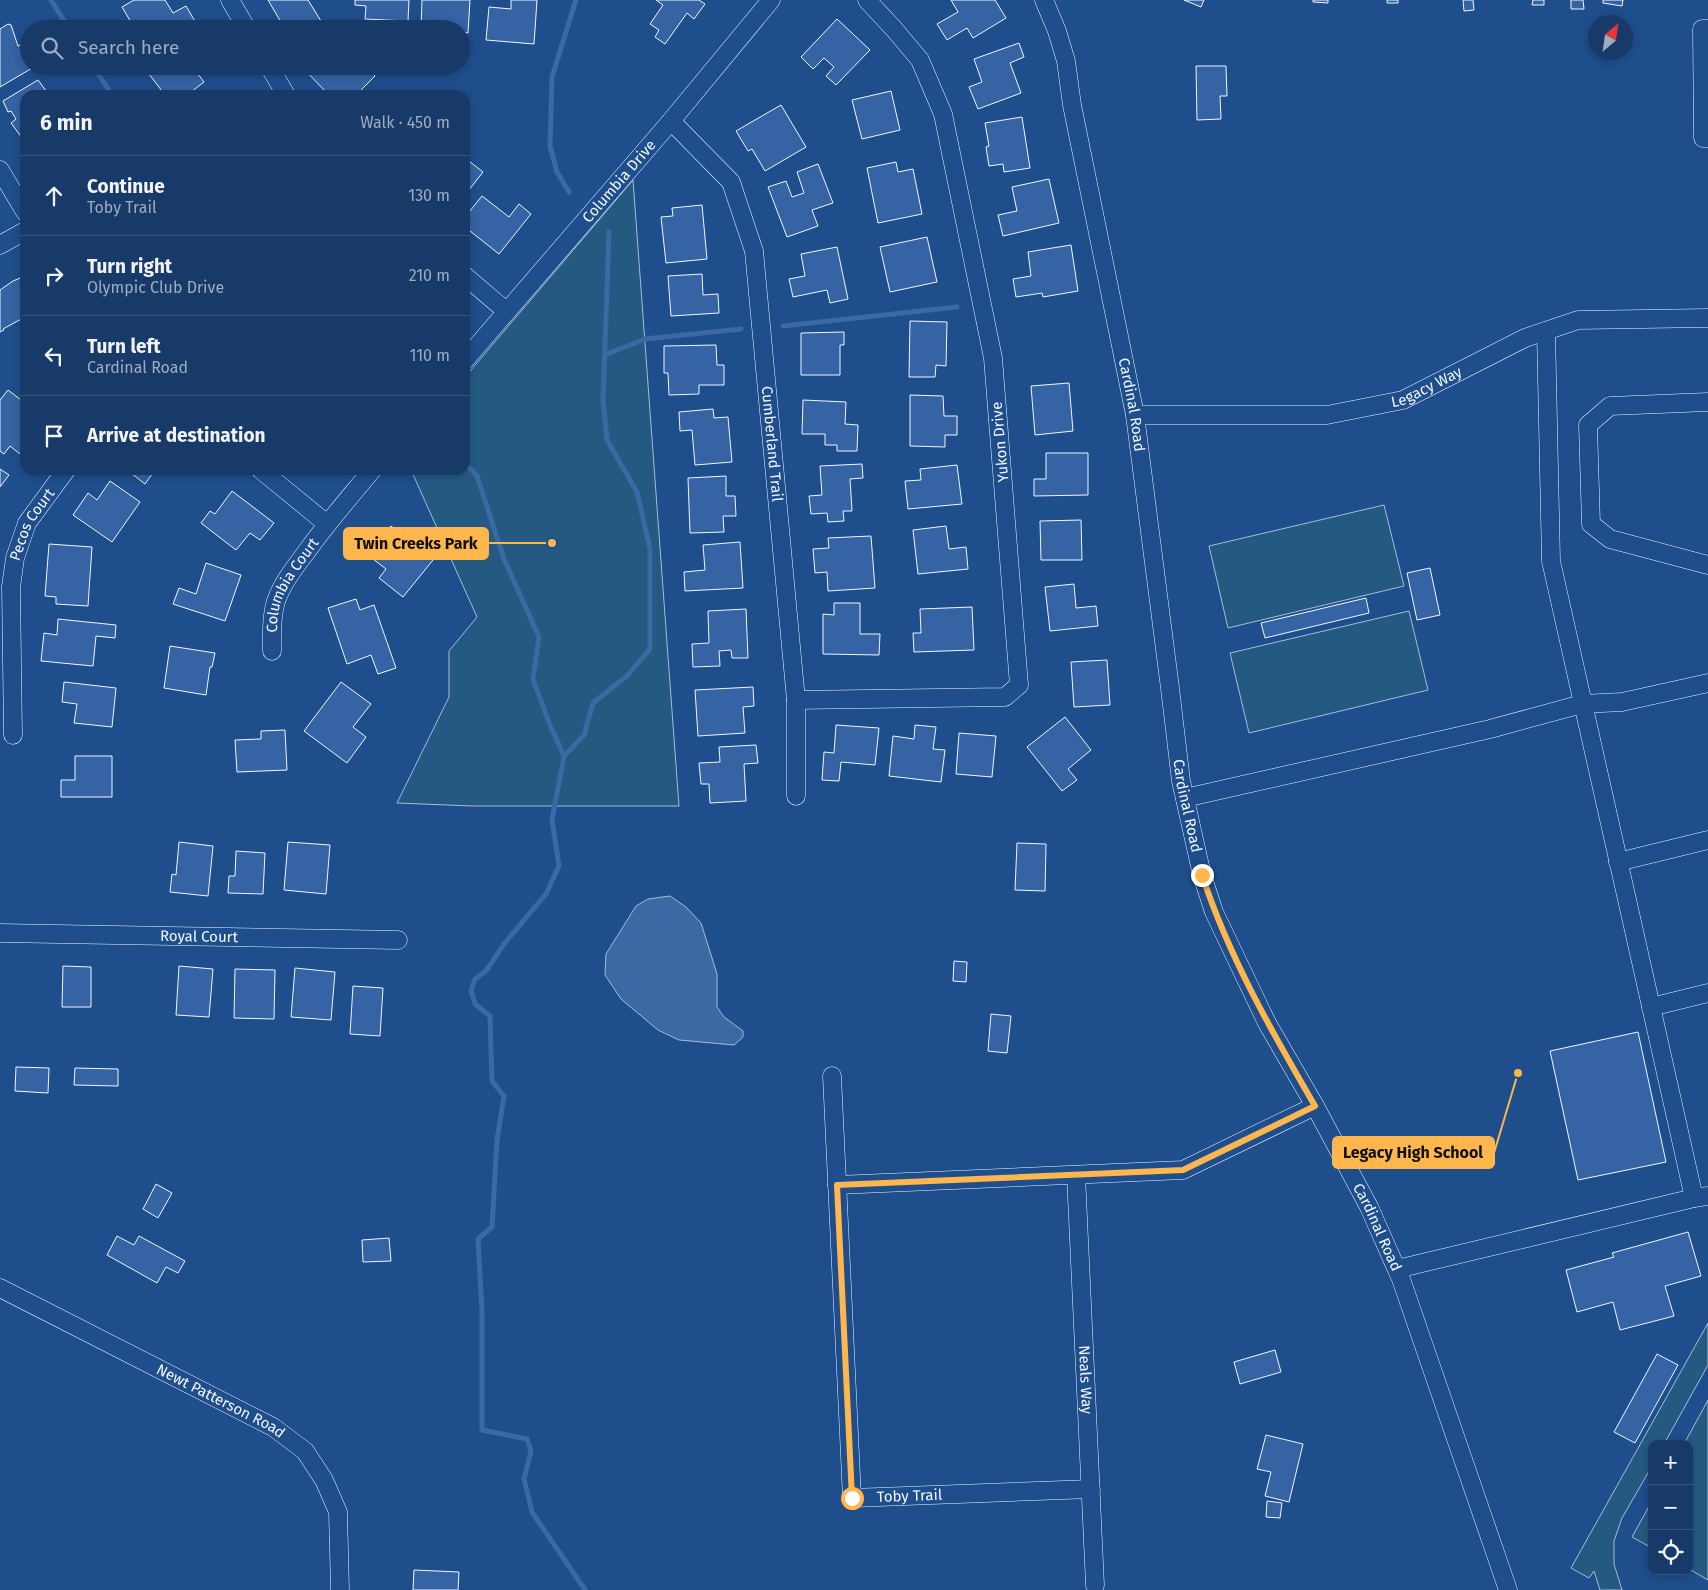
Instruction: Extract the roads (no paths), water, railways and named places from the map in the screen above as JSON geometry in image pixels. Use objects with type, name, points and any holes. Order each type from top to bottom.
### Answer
[{"type":"street","points":[[230,0],[242,20]]},
{"type":"street","name":"Columbia Drive","points":[[470,354],[671,121],[771,0]]},
{"type":"street","name":"Yukon Drive","points":[[796,700],[1005,697],[1019,685],[993,358],[943,114],[920,60],[868,0]]},
{"type":"street","name":"Cardinal Road","points":[[1044,0],[1058,31],[1066,61],[1072,104],[1135,415],[1180,781],[1202,875],[1214,912],[1267,1023],[1315,1106],[1369,1207],[1397,1268],[1508,1590]]},
{"type":"street","points":[[1708,29],[1702,29],[1704,138],[1708,138]]},
{"type":"street","points":[[274,75],[283,90]]},
{"type":"street","name":"Cumberland Trail","points":[[671,121],[730,182],[754,251],[796,700],[796,796]]},
{"type":"street","points":[[0,170],[20,204]]},
{"type":"street","points":[[0,245],[20,235]]},
{"type":"street","points":[[470,280],[506,311]]},
{"type":"street","name":"Legacy Way","points":[[1135,415],[1327,414],[1403,400],[1525,338],[1578,320],[1708,318]]},
{"type":"street","points":[[1397,1268],[1701,1197],[1651,1007],[1551,561],[1546,331]]},
{"type":"street","points":[[1708,402],[1610,406],[1588,425],[1591,524],[1610,539],[1708,565]]},
{"type":"street","name":"Pecos Court","points":[[13,735],[11,587],[14,558],[27,523],[62,475]]},
{"type":"street","points":[[266,475],[327,524],[368,475]]},
{"type":"street","name":"Columbia Court","points":[[272,651],[273,618],[276,602],[290,573],[327,524]]},
{"type":"street","points":[[1184,798],[1490,729],[1582,704],[1622,702],[1708,683]]},
{"type":"street","points":[[1618,862],[1708,840]]},
{"type":"street","name":"Royal Court","points":[[0,933],[398,940]]},
{"type":"street","points":[[1651,1007],[1708,993]]},
{"type":"street","name":"Toby Trail","points":[[832,1076],[852,1498],[1091,1489]]},
{"type":"street","points":[[837,1185],[1183,1170],[1315,1106]]},
{"type":"street","name":"Neals Way","points":[[1076,1175],[1096,1585]]},
{"type":"street","name":"Newt Patterson Road","points":[[0,1288],[273,1427],[306,1451],[324,1480],[338,1512],[340,1590]]},
{"type":"waterway","points":[[51,0],[63,20]]},
{"type":"waterway","points":[[569,192],[557,172],[550,146],[552,77],[576,0]]},
{"type":"waterway","points":[[99,75],[109,90]]},
{"type":"waterway","points":[[585,1590],[532,1512],[524,1479],[531,1451],[527,1439],[482,1430],[482,1311],[478,1239],[492,1227],[497,1140],[504,1096],[492,1081],[490,1016],[475,1004],[471,990],[475,979],[486,971],[504,944],[546,894],[559,866],[552,820],[564,756],[584,735],[593,703],[628,675],[650,649],[650,549],[637,492],[607,440],[603,400],[609,232]]},
{"type":"waterway","points":[[783,326],[957,307]]},
{"type":"waterway","points":[[605,355],[645,339],[741,329]]},
{"type":"waterway","points":[[470,468],[477,476],[504,559],[539,637],[533,679],[564,756]]},
{"type":"place","name":"Twin Creeks Park","points":[[552,543]]},
{"type":"place","name":"Legacy High School","points":[[1518,1073]]}]
